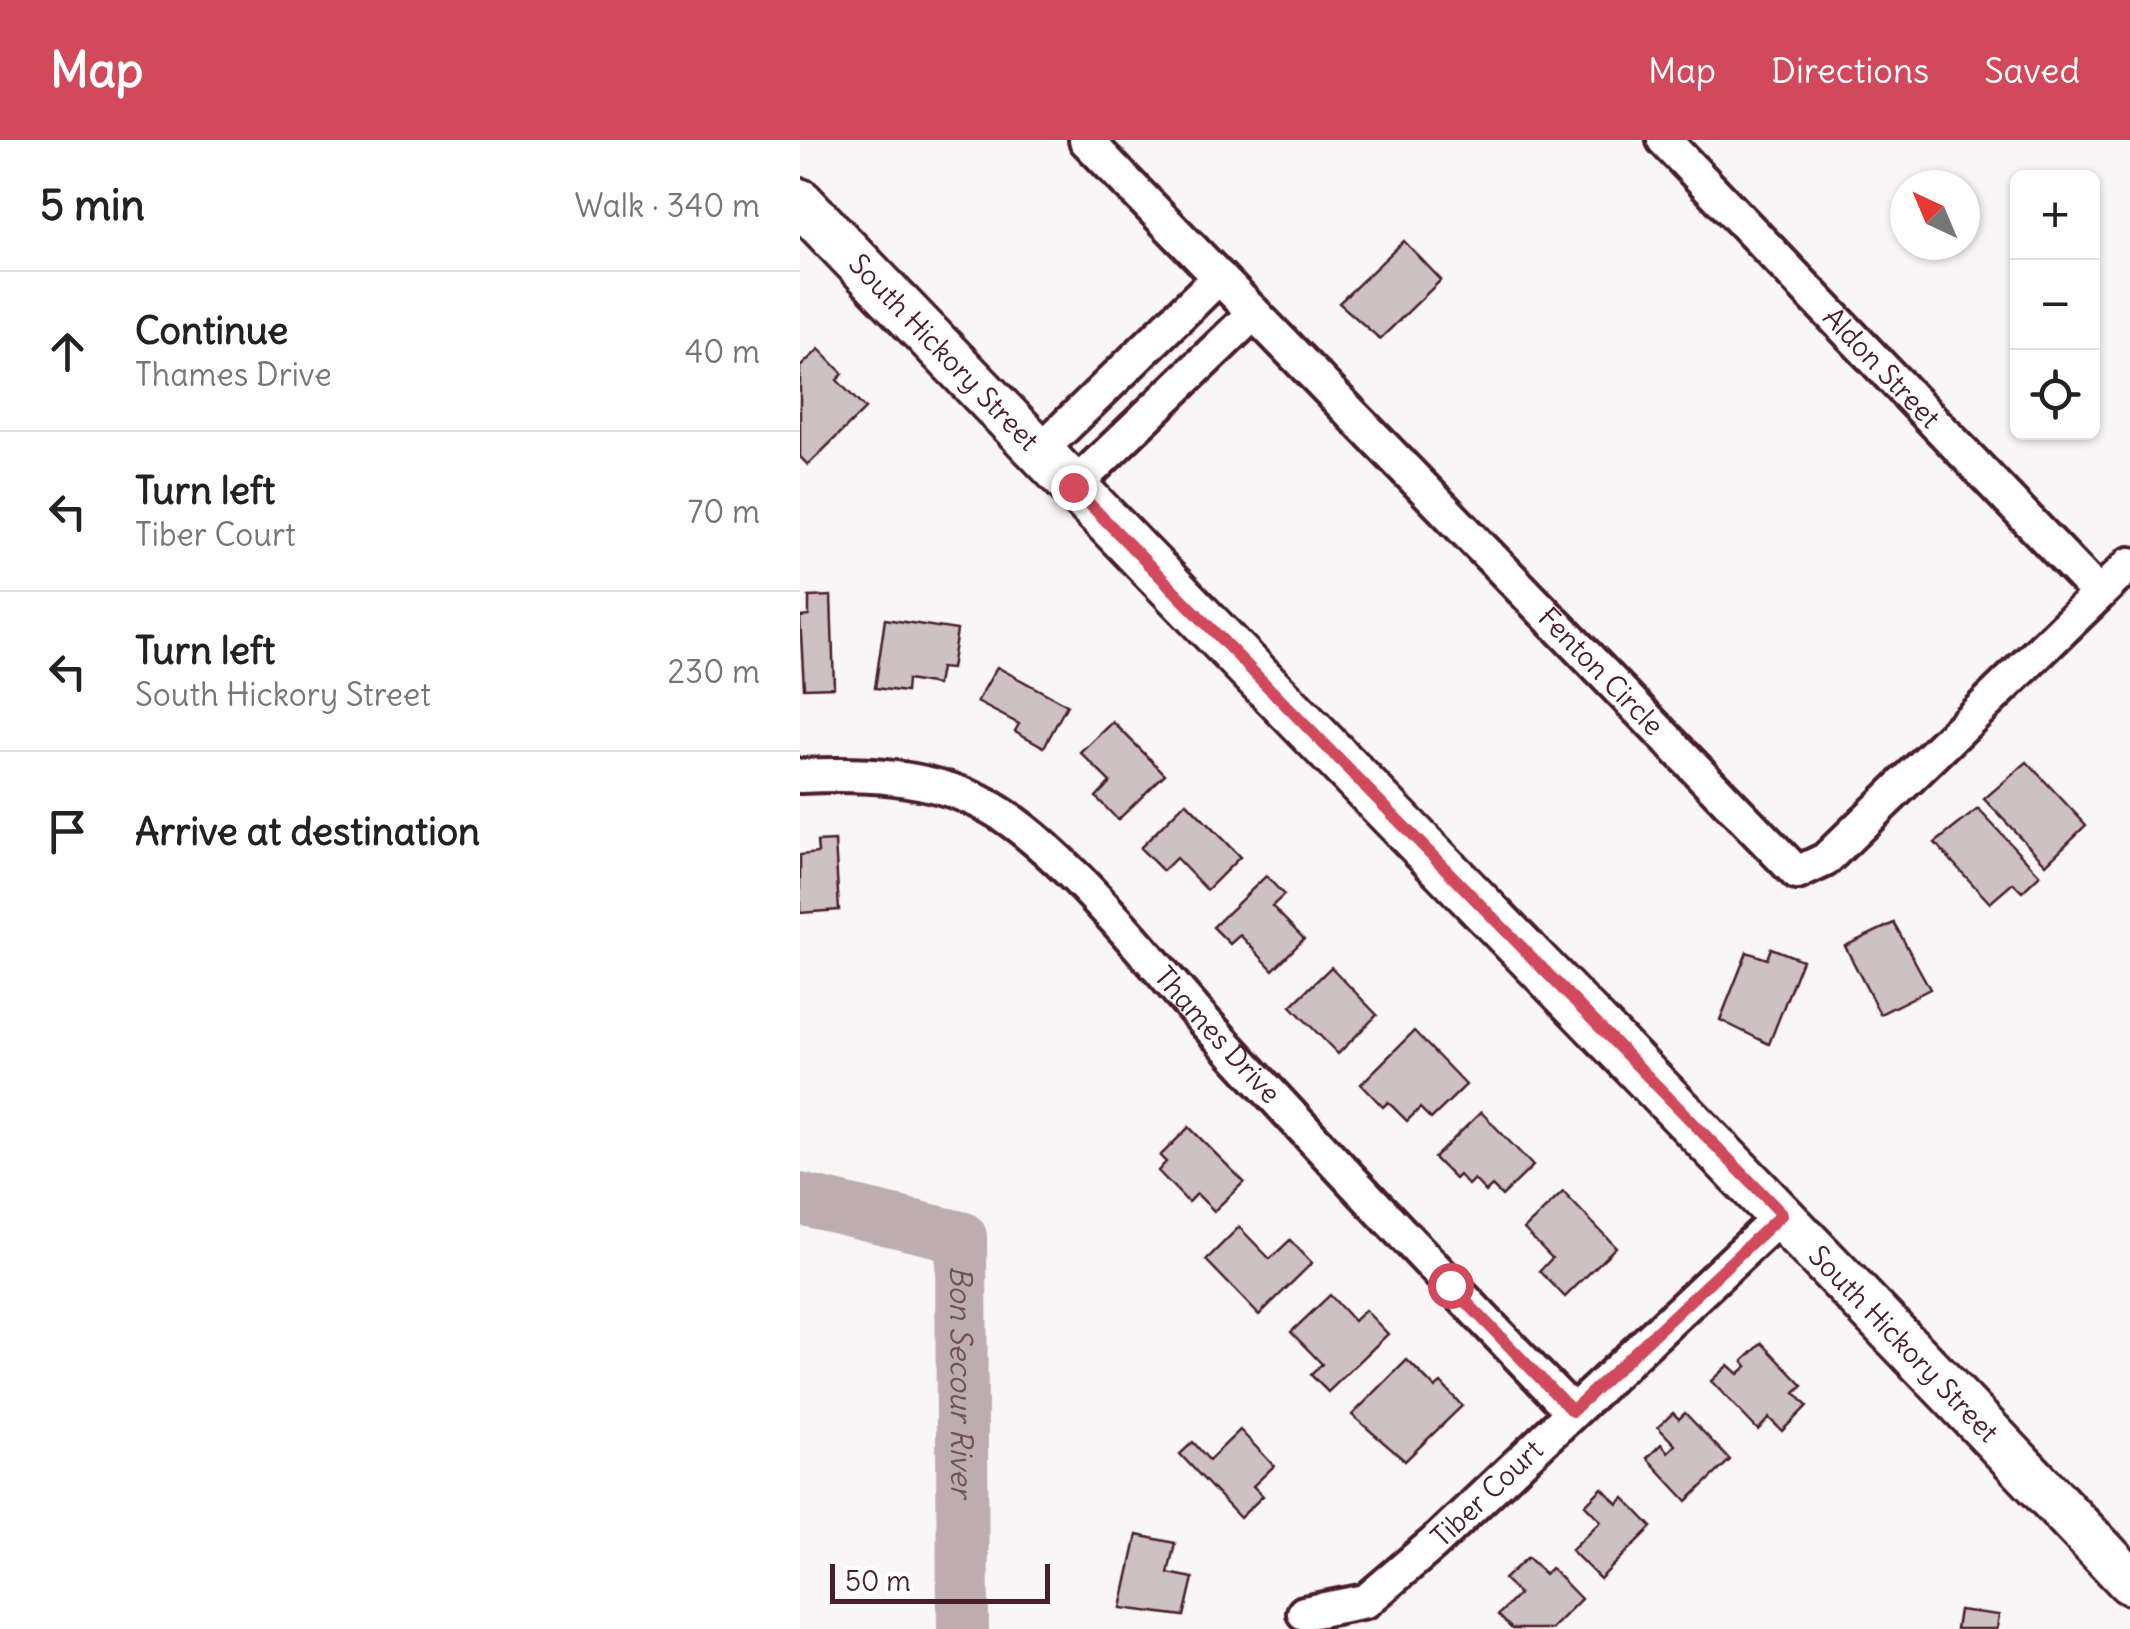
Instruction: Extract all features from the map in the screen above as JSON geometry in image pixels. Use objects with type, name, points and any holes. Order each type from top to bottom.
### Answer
[{"type":"street","name":"Fenton Circle","points":[[1086,140],[1798,873],[1824,860],[2130,564]]},
{"type":"street","name":"Aldon Street","points":[[1664,140],[2098,593]]},
{"type":"street","name":"South Hickory Street","points":[[800,202],[1782,1214],[2130,1581]]},
{"type":"street","points":[[1039,452],[1219,277]]},
{"type":"street","points":[[1073,487],[1254,313]]},
{"type":"street","name":"Thames Drive","points":[[800,776],[850,774],[919,781],[970,798],[1016,825],[1092,898],[1305,1131],[1572,1411]]},
{"type":"street","name":"Tiber Court","points":[[1304,1614],[1366,1601],[1433,1544],[1782,1214]]},
{"type":"building","points":[[1404,241],[1441,280],[1380,339],[1339,303]]},
{"type":"building","points":[[819,349],[843,374],[837,380],[865,409],[808,465],[800,457],[800,367]]},
{"type":"building","points":[[831,596],[834,687],[804,688],[800,617],[809,616],[809,597]]},
{"type":"building","points":[[885,619],[957,630],[951,669],[940,668],[937,685],[907,680],[906,692],[875,688]]},
{"type":"building","points":[[997,667],[1067,705],[1044,747],[1015,731],[1019,724],[977,702]]},
{"type":"building","points":[[1113,722],[1165,774],[1118,820],[1096,797],[1110,782],[1081,753]]},
{"type":"building","points":[[2027,762],[2086,825],[2046,864],[1984,799]]},
{"type":"building","points":[[1186,802],[1240,857],[1207,890],[1176,858],[1163,871],[1140,848]]},
{"type":"building","points":[[1978,809],[2040,875],[2022,892],[2013,883],[1990,903],[1935,843]]},
{"type":"building","points":[[835,841],[839,910],[800,913],[800,855],[818,853],[817,842]]},
{"type":"building","points":[[1266,876],[1284,895],[1272,906],[1304,939],[1273,970],[1240,935],[1230,944],[1213,927]]},
{"type":"building","points":[[1894,923],[1930,989],[1880,1014],[1845,946]]},
{"type":"building","points":[[1771,948],[1802,960],[1769,1044],[1720,1020],[1747,952],[1767,959]]},
{"type":"building","points":[[1331,967],[1377,1015],[1338,1054],[1291,1006]]},
{"type":"building","points":[[1414,1031],[1466,1085],[1431,1119],[1420,1108],[1407,1121],[1388,1102],[1383,1107],[1361,1084]]},
{"type":"building","points":[[1481,1112],[1533,1166],[1502,1196],[1492,1186],[1486,1192],[1474,1179],[1468,1185],[1459,1175],[1455,1179],[1434,1158]]},
{"type":"building","points":[[1189,1127],[1244,1182],[1214,1211],[1197,1194],[1188,1202],[1158,1171],[1166,1162],[1160,1156]]},
{"type":"building","points":[[1563,1192],[1616,1247],[1565,1297],[1540,1271],[1552,1258],[1524,1229]]},
{"type":"building","points":[[1239,1227],[1270,1259],[1290,1240],[1312,1263],[1259,1315],[1206,1260]]},
{"type":"building","points":[[1330,1295],[1354,1321],[1365,1310],[1388,1334],[1328,1392],[1311,1375],[1322,1364],[1291,1332]]},
{"type":"building","points":[[1762,1343],[1803,1386],[1795,1393],[1807,1406],[1782,1431],[1769,1418],[1758,1430],[1711,1381],[1728,1365],[1738,1374],[1747,1366],[1743,1361]]},
{"type":"building","points":[[1407,1360],[1435,1388],[1441,1383],[1462,1406],[1405,1461],[1352,1415]]},
{"type":"building","points":[[1673,1413],[1679,1419],[1685,1413],[1730,1460],[1687,1501],[1647,1458],[1661,1444],[1668,1452],[1675,1445],[1658,1427]]},
{"type":"building","points":[[1240,1430],[1274,1466],[1253,1486],[1263,1496],[1240,1518],[1180,1454],[1193,1442],[1209,1460]]},
{"type":"building","points":[[1602,1488],[1618,1504],[1624,1498],[1652,1527],[1600,1579],[1571,1550],[1601,1521],[1585,1505]]},
{"type":"building","points":[[1137,1535],[1175,1543],[1168,1573],[1193,1578],[1184,1616],[1121,1608]]},
{"type":"building","points":[[1528,1557],[1545,1574],[1551,1568],[1581,1599],[1551,1629],[1512,1629],[1498,1615],[1519,1594],[1504,1579]]},
{"type":"building","points":[[1959,1610],[1999,1615],[1997,1629],[1956,1629]]},
{"type":"waterway","name":"Bon Secour River","points":[[800,1199],[961,1237],[963,1629]]},
{"type":"route","points":[[1073,487],[1782,1214],[1572,1411],[1450,1285]]}]
